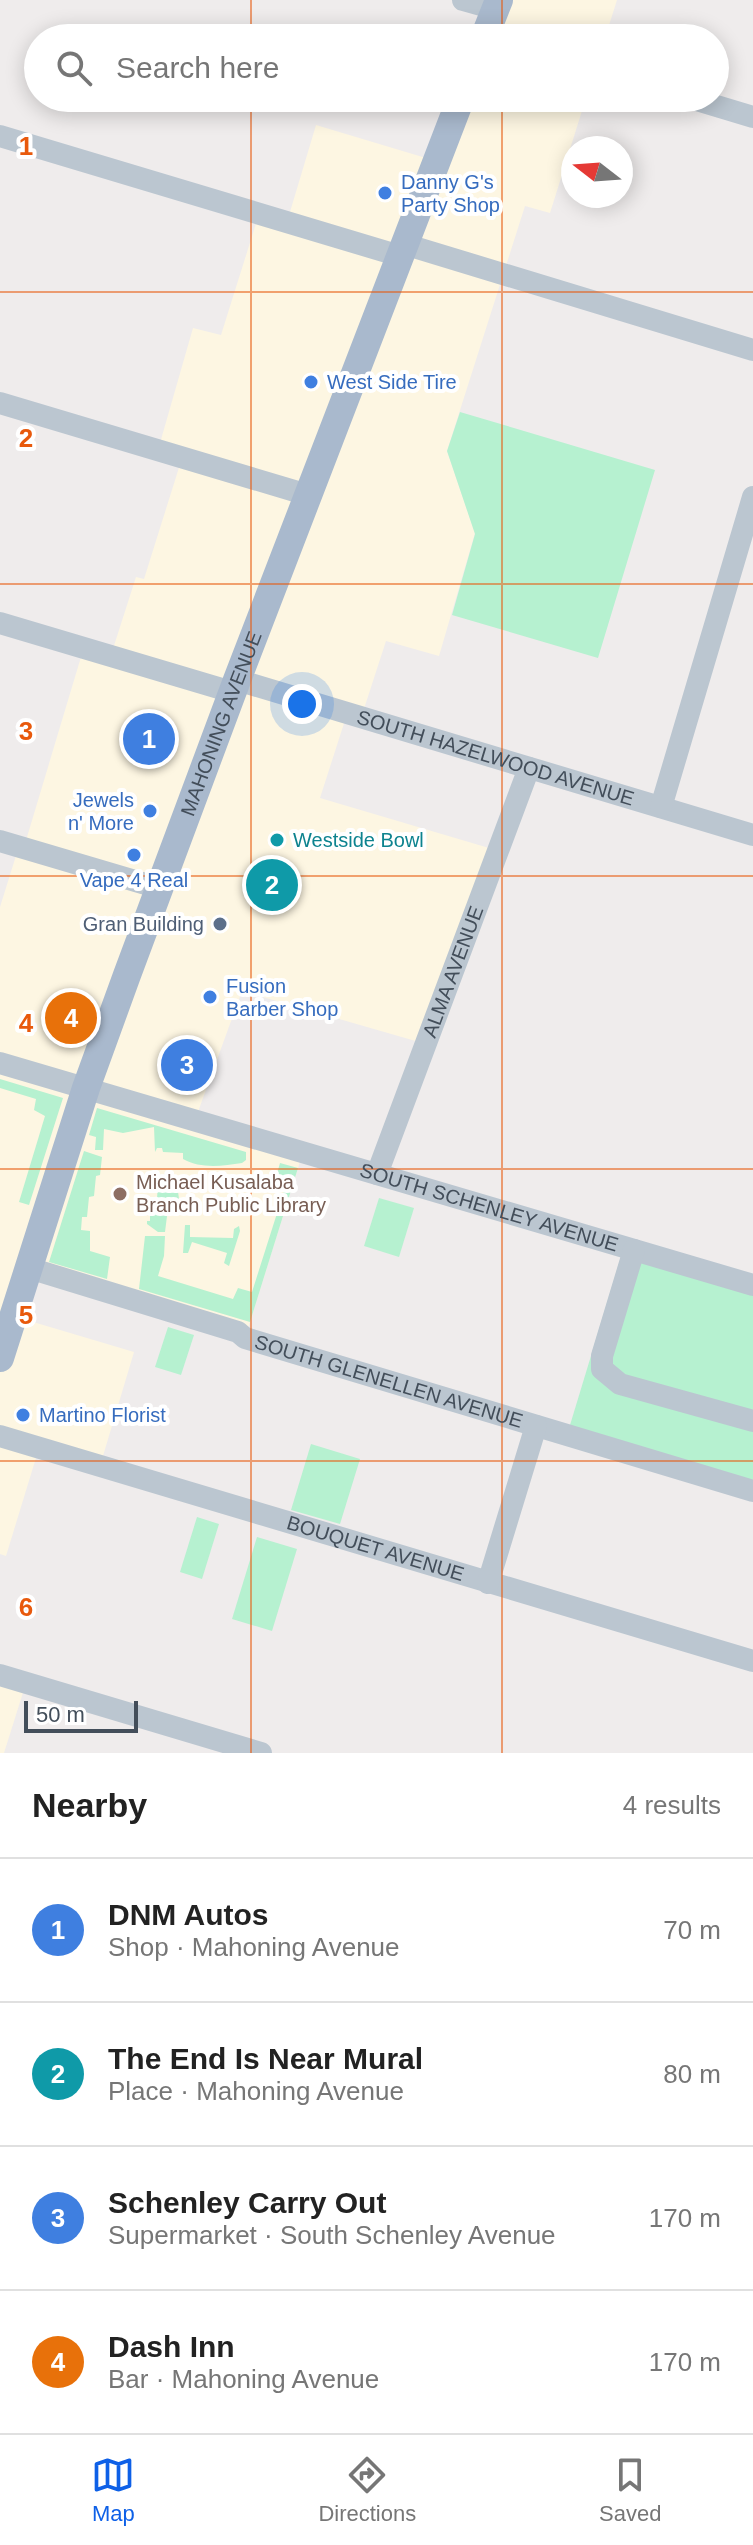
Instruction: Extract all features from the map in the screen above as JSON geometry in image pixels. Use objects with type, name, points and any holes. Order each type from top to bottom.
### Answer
[{"type":"main road","points":[[491,24],[497,5]]},
{"type":"main road","name":"MAHONING AVENUE","points":[[0,1358],[7,1310],[29,1268],[86,1088],[159,888],[456,112]]},
{"type":"street","points":[[463,0],[497,5]]},
{"type":"street","points":[[729,110],[753,117]]},
{"type":"street","points":[[0,136],[753,350]]},
{"type":"street","points":[[0,403],[308,495]]},
{"type":"street","points":[[661,807],[753,497]]},
{"type":"street","name":"SOUTH HAZELWOOD AVENUE","points":[[0,623],[529,768],[753,835]]},
{"type":"street","name":"ALMA AVENUE","points":[[377,1174],[529,768]]},
{"type":"street","points":[[0,841],[159,888]]},
{"type":"street","name":"SOUTH SCHENLEY AVENUE","points":[[0,1063],[753,1285]]},
{"type":"street","points":[[634,1250],[602,1356],[602,1369],[620,1384],[753,1421]]},
{"type":"street","name":"SOUTH GLENELLEN AVENUE","points":[[29,1268],[238,1332],[245,1338],[753,1491]]},
{"type":"street","points":[[488,1583],[536,1426]]},
{"type":"street","name":"BOUQUET AVENUE","points":[[0,1436],[753,1661]]},
{"type":"street","points":[[0,1675],[261,1753]]},
{"type":"shaded area","points":[[463,0],[617,0],[609,24],[489,24],[495,9]]},
{"type":"shaded area","points":[[455,112],[582,112],[574,136],[561,136],[561,178],[550,213],[525,206],[447,451],[475,533],[439,656],[386,641],[361,718],[347,714],[320,798],[489,848],[426,1044],[242,991],[195,1120],[303,1152],[245,1338],[29,1269],[13,1316],[134,1352],[100,1466],[39,1448],[6,1556],[0,1554],[0,907],[19,846],[24,847],[84,647],[111,655],[136,577],[144,579],[182,458],[158,450],[193,328],[221,335],[259,214],[287,222],[316,125],[436,161]]},
{"type":"shaded area","points":[[0,1675],[26,1683],[4,1753],[0,1753]]},
{"type":"green space","points":[[460,412],[655,470],[598,658],[452,615],[475,534],[447,451]]},
{"type":"green space","points":[[0,1079],[63,1098],[29,1205],[19,1202],[45,1116],[34,1110],[36,1099],[0,1088]]},
{"type":"green space","points":[[97,1108],[246,1152],[246,1160],[219,1166],[204,1165],[183,1159],[183,1153],[163,1152],[162,1148],[157,1148],[155,1152],[154,1127],[123,1133],[104,1129],[103,1150],[95,1150],[96,1137],[89,1135]]},
{"type":"green space","points":[[84,1151],[102,1157],[94,1196],[89,1197],[87,1217],[82,1217],[81,1230],[90,1231],[90,1251],[110,1257],[107,1279],[49,1262]]},
{"type":"green space","points":[[280,1163],[298,1168],[250,1322],[139,1289],[145,1236],[165,1236],[164,1256],[158,1276],[233,1299],[238,1288],[252,1292],[286,1185],[275,1181]]},
{"type":"green space","points":[[168,1172],[177,1184],[179,1199],[167,1216],[165,1232],[158,1232],[147,1221],[150,1221],[150,1211],[153,1211],[153,1201],[157,1200],[158,1179]]},
{"type":"green space","points":[[379,1198],[414,1208],[399,1257],[364,1246]]},
{"type":"green space","points":[[185,1225],[190,1225],[190,1237],[233,1238],[234,1229],[239,1226],[229,1266],[224,1263],[227,1253],[192,1242],[188,1253],[183,1253]]},
{"type":"green space","points":[[624,1247],[753,1285],[753,1491],[567,1435]]},
{"type":"green space","points":[[168,1327],[194,1335],[181,1375],[155,1367]]},
{"type":"green space","points":[[311,1444],[360,1459],[340,1524],[291,1510]]},
{"type":"green space","points":[[197,1517],[219,1524],[202,1579],[180,1572]]},
{"type":"green space","points":[[257,1537],[297,1549],[272,1631],[232,1619]]},
{"type":"place","name":"Danny G's Party Shop","points":[[385,193]]},
{"type":"place","name":"West Side Tire","points":[[311,382]]},
{"type":"place","name":"DNM Autos","points":[[149,739]]},
{"type":"place","name":"Jewels n' More","points":[[150,811]]},
{"type":"place","name":"Westside Bowl","points":[[277,840]]},
{"type":"place","name":"Vape 4 Real","points":[[134,855]]},
{"type":"place","name":"The End Is Near Mural","points":[[272,885]]},
{"type":"place","name":"Gran Building","points":[[220,924]]},
{"type":"place","name":"Fusion Barber Shop","points":[[210,997]]},
{"type":"place","name":"Dash Inn","points":[[71,1018]]},
{"type":"place","name":"Schenley Carry Out","points":[[187,1065]]},
{"type":"place","name":"Michael Kusalaba Branch Public Library","points":[[120,1194]]},
{"type":"place","name":"Martino Florist","points":[[23,1415]]}]
